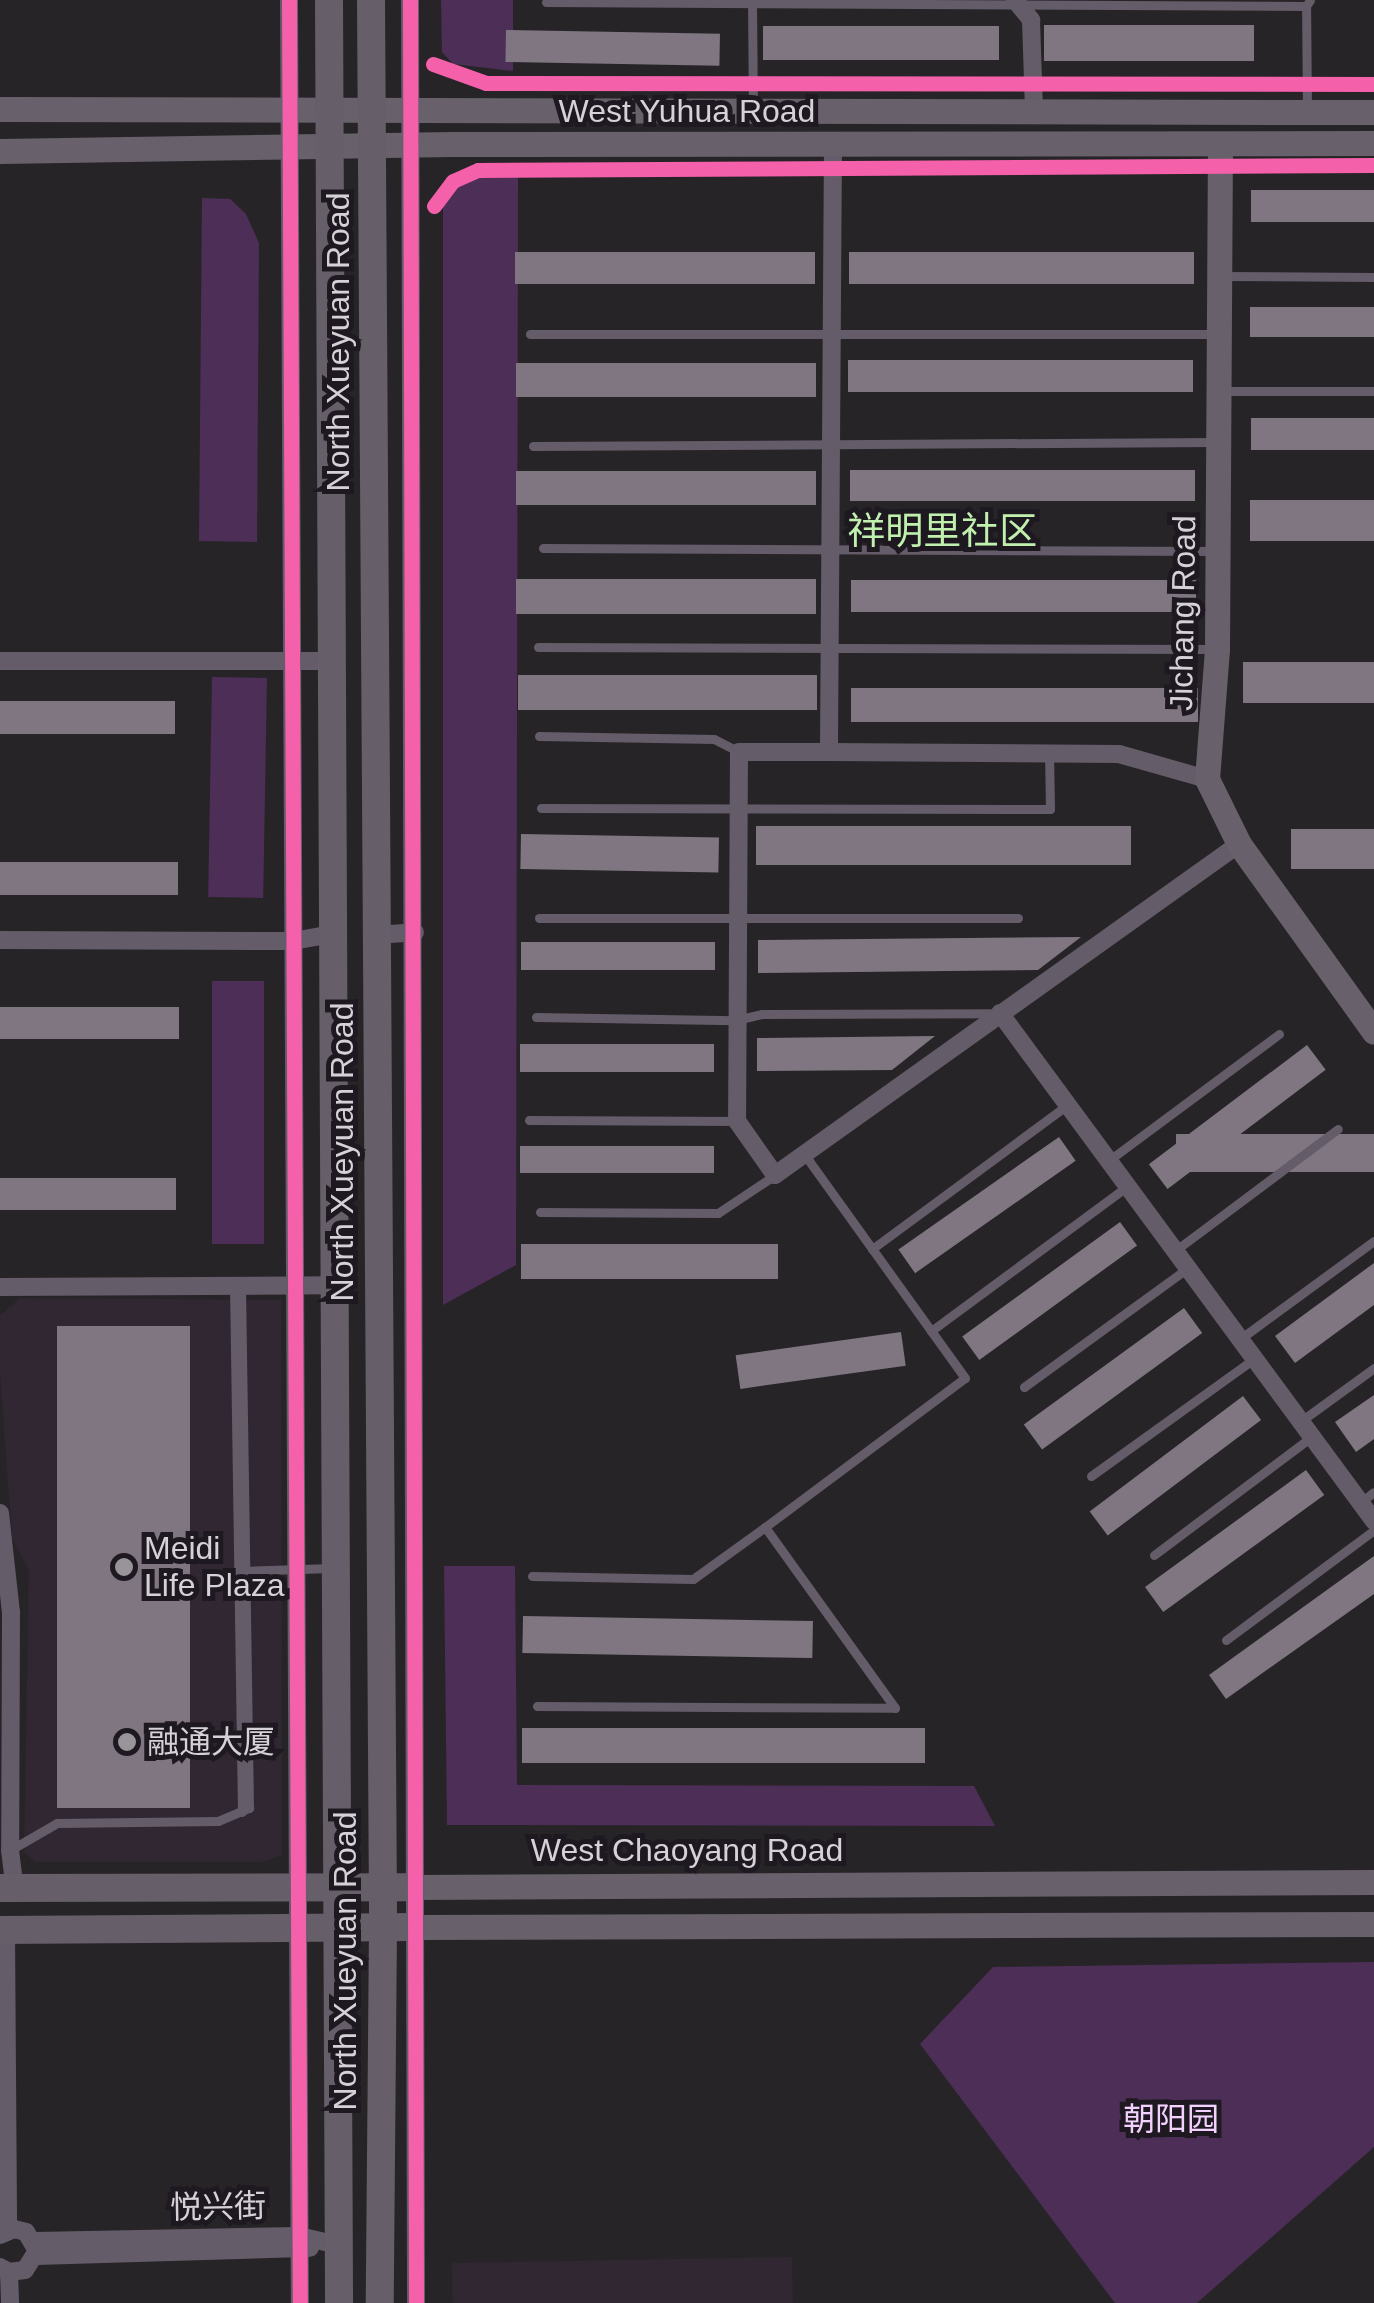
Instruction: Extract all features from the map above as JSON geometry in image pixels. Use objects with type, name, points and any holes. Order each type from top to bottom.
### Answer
[{"type":"main road","name":"North Xueyuan Road","points":[[329,0],[339,2303]]},
{"type":"main road","name":"North Xueyuan Road","points":[[371,0],[383,1927],[379,1988],[380,2303]]},
{"type":"main road","name":"West Yuhua Road","points":[[0,109],[1374,112]]},
{"type":"main road","points":[[1034,111],[1034,143]]},
{"type":"main road","name":"West Yuhua Road","points":[[0,152],[410,148],[452,144],[1374,144]]},
{"type":"main road","name":"Jichang Road","points":[[1207,780],[1217,649],[1220,144]]},
{"type":"main road","points":[[1207,780],[1239,844],[1374,1032]]},
{"type":"main road","points":[[331,934],[376,936]]},
{"type":"main road","name":"West Chaoyang Road","points":[[8,1888],[1374,1882]]},
{"type":"main road","points":[[7,1930],[1374,1924]]},
{"type":"street","points":[[289,0],[300,2303]]},
{"type":"street","points":[[410,0],[416,2303]]},
{"type":"street","points":[[1017,2],[1031,20],[1034,111]]},
{"type":"street","points":[[829,752],[833,143]]},
{"type":"street","points":[[0,662],[330,662]]},
{"type":"street","points":[[1207,780],[1119,754],[739,752],[736,1121],[775,1175],[1239,844]]},
{"type":"street","points":[[376,936],[415,932]]},
{"type":"street","points":[[0,940],[294,941],[331,934]]},
{"type":"street","points":[[1000,1013],[1306,1429],[1368,1497],[1374,1521]]},
{"type":"street","points":[[0,1287],[333,1285]]},
{"type":"street","points":[[0,1513],[2,1574],[11,1612],[8,1888]]},
{"type":"street","points":[[7,1930],[20,2238],[9,2270],[10,2303]]},
{"type":"street","name":"悦兴街","points":[[20,2238],[299,2242],[338,2246]]},
{"type":"street","points":[[9,2270],[19,2303]]},
{"type":"lane","points":[[546,2],[1308,3],[1307,112]]},
{"type":"lane","points":[[752,2],[753,112]]},
{"type":"lane","points":[[1220,276],[1374,277]]},
{"type":"lane","points":[[530,334],[1219,334]]},
{"type":"lane","points":[[1219,391],[1374,391]]},
{"type":"lane","points":[[533,446],[1218,442]]},
{"type":"lane","points":[[543,548],[1218,551]]},
{"type":"lane","points":[[538,647],[1217,649]]},
{"type":"lane","points":[[539,736],[714,739],[739,752]]},
{"type":"lane","points":[[541,808],[1050,809],[1049,753]]},
{"type":"lane","points":[[539,918],[1018,918]]},
{"type":"lane","points":[[536,1017],[736,1020],[762,1014],[1000,1013]]},
{"type":"lane","points":[[1108,1161],[1279,1034]]},
{"type":"lane","points":[[872,1249],[1067,1104]]},
{"type":"lane","points":[[530,1120],[736,1121]]},
{"type":"lane","points":[[1174,1251],[1338,1129]]},
{"type":"lane","points":[[532,1576],[693,1579],[966,1378],[803,1153]]},
{"type":"lane","points":[[540,1212],[718,1213],[775,1175]]},
{"type":"lane","points":[[932,1331],[1127,1186]]},
{"type":"lane","points":[[1240,1339],[1374,1241]]},
{"type":"lane","points":[[1024,1387],[1188,1268]]},
{"type":"lane","points":[[10,1850],[57,1822],[218,1821],[242,1812],[238,1285]]},
{"type":"lane","points":[[1091,1476],[1254,1359]]},
{"type":"lane","points":[[1154,1554],[1374,1368]]},
{"type":"lane","points":[[536,1706],[895,1708],[765,1527]]},
{"type":"lane","points":[[1226,1640],[1374,1530]]},
{"type":"lane","points":[[243,1571],[334,1568]]},
{"type":"shaded area","points":[[20,1298],[281,1300],[282,1855],[261,1862],[35,1862],[24,1852],[29,1570],[12,1538],[0,1370],[0,1316]]},
{"type":"shaded area","points":[[792,2257],[793,2303],[453,2303],[452,2263]]},
{"type":"green space","points":[[441,0],[513,0],[513,71],[453,64],[442,52]]},
{"type":"green space","points":[[470,172],[518,176],[516,1265],[443,1305],[443,206]]},
{"type":"green space","points":[[202,198],[230,199],[246,214],[259,243],[257,542],[199,541]]},
{"type":"green space","points":[[212,677],[267,678],[263,898],[208,897]]},
{"type":"green space","points":[[212,981],[264,981],[264,1244],[212,1244]]},
{"type":"green space","points":[[444,1566],[515,1566],[517,1785],[974,1786],[995,1826],[447,1825]]},
{"type":"green space","name":"朝阳园","points":[[1374,1962],[1374,2147],[1197,2303],[1115,2303],[920,2044],[993,1967]]},
{"type":"building","points":[[1044,25],[1254,25],[1254,61],[1044,61]]},
{"type":"building","points":[[763,26],[999,26],[999,60],[763,60]]},
{"type":"building","points":[[506,30],[720,34],[719,66],[505,62]]},
{"type":"building","points":[[1251,190],[1374,190],[1374,222],[1251,222]]},
{"type":"building","points":[[515,252],[815,252],[815,284],[515,284]]},
{"type":"building","points":[[849,252],[1194,252],[1194,284],[849,284]]},
{"type":"building","points":[[1250,307],[1374,307],[1374,337],[1250,337]]},
{"type":"building","points":[[848,360],[1193,360],[1193,392],[848,392]]},
{"type":"building","points":[[516,363],[816,363],[816,397],[516,397]]},
{"type":"building","points":[[1251,418],[1374,418],[1374,450],[1251,450]]},
{"type":"building","points":[[850,470],[1195,470],[1195,501],[850,501]]},
{"type":"building","points":[[516,471],[816,471],[816,505],[516,505]]},
{"type":"building","points":[[1250,500],[1374,500],[1374,541],[1250,541]]},
{"type":"building","points":[[516,579],[816,579],[816,614],[516,614]]},
{"type":"building","points":[[851,580],[1196,580],[1196,612],[851,612]]},
{"type":"building","points":[[1243,662],[1374,662],[1374,703],[1243,703]]},
{"type":"building","points":[[518,675],[817,675],[817,710],[518,710]]},
{"type":"building","points":[[851,688],[1198,688],[1198,722],[851,722]]},
{"type":"building","points":[[0,701],[175,701],[175,734],[0,734]]},
{"type":"building","points":[[756,826],[1131,826],[1131,865],[756,865]]},
{"type":"building","points":[[1291,829],[1374,829],[1374,869],[1291,869]]},
{"type":"building","points":[[521,834],[719,837],[718,872],[520,869]]},
{"type":"building","points":[[0,862],[178,862],[178,895],[0,895]]},
{"type":"building","points":[[1081,937],[1038,970],[758,973],[758,940]]},
{"type":"building","points":[[521,942],[715,942],[715,970],[521,970]]},
{"type":"building","points":[[0,1007],[179,1007],[179,1039],[0,1039]]},
{"type":"building","points":[[935,1036],[892,1070],[757,1071],[757,1038]]},
{"type":"building","points":[[520,1044],[714,1044],[714,1072],[520,1072]]},
{"type":"building","points":[[1307,1045],[1326,1070],[1168,1189],[1149,1164]]},
{"type":"building","points":[[1176,1134],[1374,1134],[1374,1172],[1176,1172]]},
{"type":"building","points":[[1059,1137],[1076,1161],[915,1273],[898,1249]]},
{"type":"building","points":[[520,1146],[714,1146],[714,1173],[520,1173]]},
{"type":"building","points":[[0,1178],[176,1178],[176,1210],[0,1210]]},
{"type":"building","points":[[1120,1222],[1137,1245],[979,1360],[962,1337]]},
{"type":"building","points":[[521,1244],[778,1244],[778,1279],[521,1279]]},
{"type":"building","points":[[1374,1263],[1374,1305],[1295,1363],[1275,1336]]},
{"type":"building","points":[[1184,1308],[1202,1333],[1042,1449],[1024,1424]]},
{"type":"building","name":"Meidi Life Plaza","points":[[57,1326],[190,1326],[190,1808],[57,1808]]},
{"type":"building","points":[[901,1332],[906,1366],[740,1389],[736,1355]]},
{"type":"building","points":[[1374,1395],[1374,1439],[1356,1452],[1335,1422]]},
{"type":"building","points":[[1243,1396],[1261,1420],[1108,1536],[1090,1512]]},
{"type":"building","points":[[1306,1470],[1324,1495],[1163,1612],[1145,1587]]},
{"type":"building","points":[[1374,1556],[1374,1594],[1226,1699],[1209,1675]]},
{"type":"building","points":[[523,1616],[813,1621],[812,1658],[522,1653]]},
{"type":"building","points":[[522,1728],[925,1728],[925,1763],[522,1763]]},
{"type":"cycle path","points":[[289,0],[300,2303]]},
{"type":"cycle path","points":[[410,0],[416,2303]]},
{"type":"cycle path","points":[[433,64],[486,83],[1374,84]]},
{"type":"cycle path","points":[[434,206],[453,181],[478,170],[1374,165]]},
{"type":"place","name":"Meidi Life Plaza","points":[[124,1567]]},
{"type":"place","name":"融通大厦","points":[[127,1742]]},
{"type":"district","name":"祥明里社区","points":[[942,532]]}]
